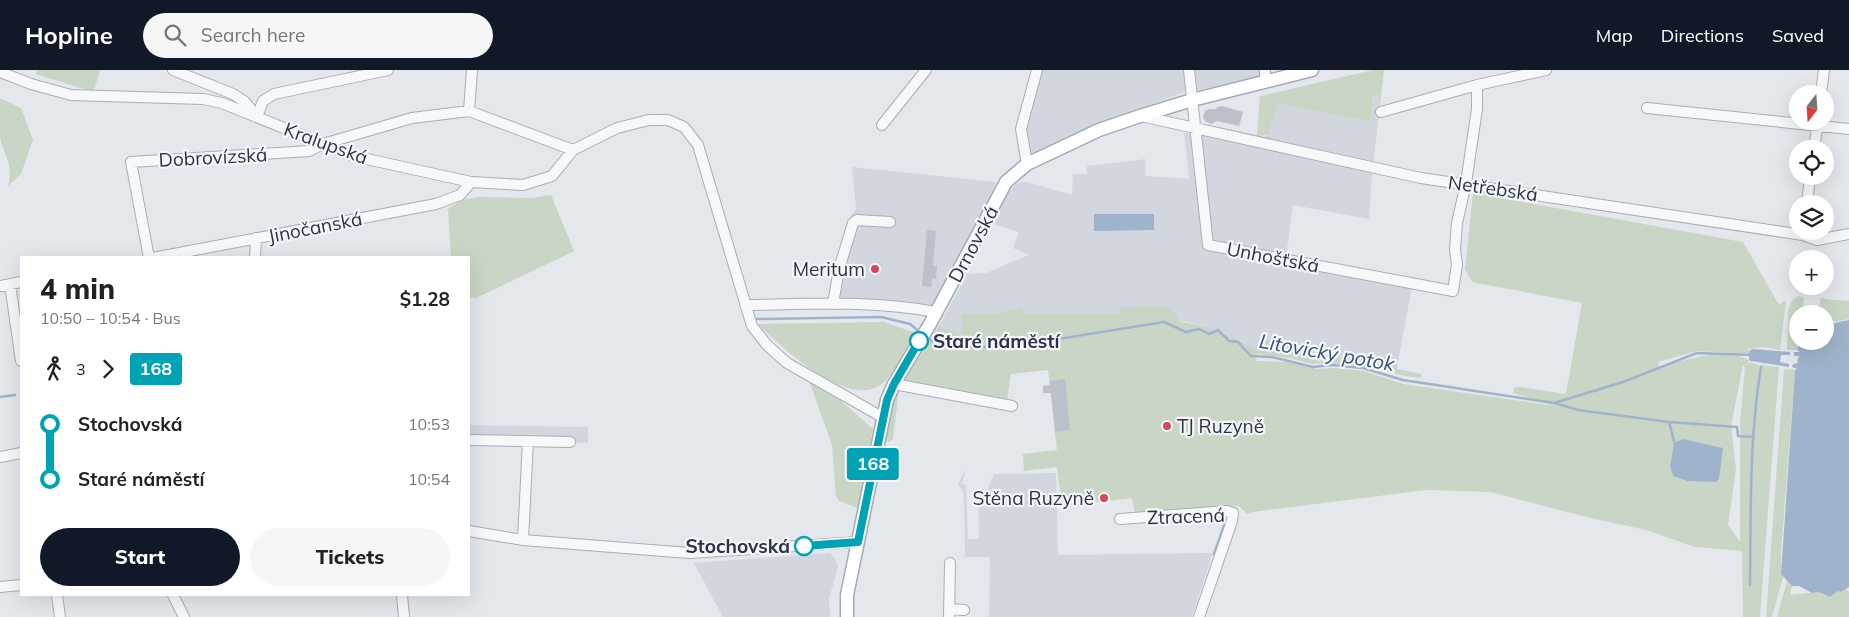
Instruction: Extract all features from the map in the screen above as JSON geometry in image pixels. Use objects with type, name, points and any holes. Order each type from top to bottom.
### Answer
[{"type":"main road","name":"Drnovská","points":[[847,617],[847,595],[882,417],[894,384],[930,324],[1006,182],[1027,164],[1099,130],[1265,76],[1312,70]]},
{"type":"street","points":[[173,70],[233,94],[245,102],[257,117],[264,101],[274,94],[388,70]]},
{"type":"street","points":[[472,70],[469,111],[572,150]]},
{"type":"street","points":[[882,125],[926,70]]},
{"type":"street","points":[[1027,164],[1022,129],[1037,70]]},
{"type":"street","points":[[1189,70],[1195,129]]},
{"type":"street","points":[[1381,112],[1478,85],[1546,70]]},
{"type":"street","points":[[1822,85],[1824,70]]},
{"type":"street","name":"Kralupská","points":[[0,72],[31,84],[71,95],[203,98],[222,103],[353,156],[471,182],[522,185],[552,176],[572,150],[616,128],[649,120],[668,120],[684,127],[698,145],[745,305]]},
{"type":"street","points":[[1466,183],[1478,109],[1478,85]]},
{"type":"street","points":[[1647,108],[1789,121]]},
{"type":"street","name":"Dobrovízská","points":[[149,256],[131,162],[309,151],[323,144],[412,118],[469,111]]},
{"type":"street","name":"Netřebská","points":[[1140,116],[1421,178],[1789,231]]},
{"type":"street","points":[[1834,127],[1849,129]]},
{"type":"street","name":"Unhošťská","points":[[1195,129],[1208,245],[1453,291],[1457,265],[1455,250],[1457,222],[1466,183]]},
{"type":"street","name":"Jinočanská","points":[[163,256],[436,204],[460,195],[471,182]]},
{"type":"street","points":[[833,304],[839,269],[854,223],[857,220],[890,222]]},
{"type":"street","name":"Netřebská","points":[[1834,237],[1849,234]]},
{"type":"street","points":[[255,256],[256,238]]},
{"type":"street","points":[[20,282],[5,285],[19,332],[20,346]]},
{"type":"street","points":[[882,417],[787,363],[767,345],[752,326],[745,305],[833,304],[902,306],[936,312]]},
{"type":"street","points":[[894,384],[1012,406]]},
{"type":"street","points":[[470,440],[570,442]]},
{"type":"street","points":[[523,540],[528,442]]},
{"type":"street","points":[[0,457],[20,453]]},
{"type":"street","name":"Ztracená","points":[[1120,519],[1227,511],[1232,513],[1232,521],[1199,617]]},
{"type":"street","points":[[470,531],[523,540],[689,554],[858,542]]},
{"type":"street","points":[[950,562],[949,613],[964,610]]},
{"type":"street","points":[[0,587],[20,585]]},
{"type":"street","points":[[57,596],[60,617]]},
{"type":"street","points":[[174,596],[184,617]]},
{"type":"street","points":[[402,596],[404,617]]},
{"type":"shaded area","points":[[1031,70],[1261,70],[1260,78],[1185,92],[1110,119],[1030,155],[1028,149],[1018,152],[1017,129]]},
{"type":"shaded area","points":[[1373,96],[1381,97],[1372,173],[1369,219],[1293,205],[1285,264],[1412,286],[1398,362],[1345,356],[1335,358],[1328,355],[1280,348],[1259,339],[1257,349],[1209,327],[1121,307],[1120,314],[1023,313],[1023,307],[993,314],[962,314],[962,337],[939,326],[967,274],[986,273],[1029,255],[1013,248],[1019,232],[994,224],[1005,198],[1016,184],[1023,181],[1072,195],[1073,174],[1087,174],[1087,166],[1146,159],[1145,176],[1189,179],[1184,133],[1215,136],[1251,145],[1268,135],[1277,102],[1370,122]]},
{"type":"shaded area","points":[[852,167],[996,182],[990,204],[930,316],[898,310],[828,308],[847,221],[856,209]]},
{"type":"shaded area","points":[[470,425],[588,427],[588,443],[470,440]]},
{"type":"shaded area","points":[[966,468],[962,484],[966,485],[968,539],[979,539],[978,490],[988,489],[994,474],[1056,473],[1058,555],[1213,553],[1192,617],[989,617],[990,557],[965,557],[963,490],[958,485]]},
{"type":"shaded area","points":[[830,553],[838,566],[829,599],[830,617],[723,617],[694,563]]},
{"type":"green space","points":[[37,70],[100,70],[94,91],[36,74]]},
{"type":"green space","points":[[1373,70],[1384,70],[1381,97],[1373,96],[1370,122],[1278,103],[1268,135],[1257,136],[1260,96]]},
{"type":"green space","points":[[0,98],[21,108],[33,140],[21,174],[8,186],[10,171],[0,137]]},
{"type":"green space","points":[[1473,193],[1743,242],[1779,305],[1791,296],[1786,300],[1780,350],[1763,347],[1750,349],[1748,346],[1749,354],[1697,351],[1658,362],[1659,368],[1704,356],[1727,354],[1749,360],[1746,366],[1750,362],[1758,365],[1779,367],[1760,617],[1743,617],[1742,551],[1695,547],[1646,530],[1586,517],[1491,492],[1426,490],[1247,514],[1239,506],[1135,514],[1132,498],[1062,506],[1057,467],[1024,471],[1023,454],[1057,450],[1048,370],[1011,374],[1007,400],[907,381],[906,378],[939,326],[962,336],[962,314],[993,314],[1023,307],[1023,313],[1120,314],[1120,307],[1170,307],[1181,322],[1209,327],[1257,349],[1259,339],[1281,342],[1280,348],[1328,355],[1335,358],[1345,356],[1398,362],[1397,369],[1421,374],[1421,378],[1374,368],[1327,363],[1312,364],[1290,358],[1257,354],[1256,361],[1287,362],[1316,369],[1333,368],[1364,371],[1403,384],[1555,406],[1513,393],[1514,388],[1519,387],[1566,394],[1582,303],[1472,282],[1465,269]],"holes":[[[1743,365],[1745,367],[1740,422],[1740,542],[1728,525],[1736,469],[1731,426]],[[1674,443],[1687,481],[1673,476],[1670,466]]]},
{"type":"green space","points":[[551,195],[574,251],[476,298],[470,297],[470,256],[451,256],[448,209],[462,200],[479,197],[531,198]]},
{"type":"green space","points":[[1797,296],[1804,297],[1803,305],[1790,305]]},
{"type":"green space","points":[[1821,298],[1849,301],[1849,319],[1834,322],[1834,305],[1819,305]]},
{"type":"green space","points":[[1789,308],[1789,350],[1787,350]]},
{"type":"green space","points":[[884,322],[916,333],[886,380],[882,384],[868,390],[852,389],[834,383],[782,347],[758,324]]},
{"type":"green space","points":[[1784,369],[1795,370],[1781,554],[1781,574],[1783,577],[1772,617],[1766,617]]},
{"type":"green space","points":[[808,378],[840,400],[873,429],[858,508],[839,501],[836,496],[832,445]]},
{"type":"green space","points":[[899,390],[893,439],[889,442],[883,441],[895,393]]},
{"type":"green space","points":[[1787,581],[1792,586],[1790,595],[1818,592],[1825,596],[1838,590],[1841,592],[1845,588],[1849,592],[1849,617],[1777,617]]},
{"type":"water","points":[[1094,214],[1154,214],[1154,230],[1094,231]]},
{"type":"water","points":[[1849,320],[1849,587],[1841,592],[1838,591],[1830,597],[1818,592],[1812,593],[1799,586],[1792,586],[1781,574],[1795,370],[1797,369],[1792,367],[1793,364],[1799,363],[1797,362],[1799,356],[1794,356],[1794,352],[1800,352],[1797,350],[1834,350],[1834,323]]},
{"type":"water","points":[[1753,349],[1790,352],[1790,355],[1781,355],[1780,362],[1789,364],[1789,367],[1749,360],[1749,351]]},
{"type":"water","points":[[1683,439],[1723,448],[1719,479],[1716,482],[1687,481],[1673,476],[1670,466],[1674,443]]},
{"type":"building","points":[[1222,106],[1243,112],[1239,126],[1217,121],[1211,124],[1205,121],[1203,117],[1205,111]]},
{"type":"building","points":[[927,230],[936,231],[933,266],[937,266],[936,279],[932,278],[931,287],[922,286]]},
{"type":"building","points":[[1065,379],[1070,430],[1055,432],[1051,393],[1043,393],[1043,386],[1050,385],[1050,381]]},
{"type":"waterway","name":"Litovický potok","points":[[756,319],[881,317],[910,324],[921,333]]},
{"type":"waterway","name":"Litovický potok","points":[[927,337],[936,344],[949,347],[1008,347],[1164,322],[1186,332],[1199,329],[1209,334],[1218,330],[1229,341],[1238,342],[1251,356],[1272,357],[1313,367],[1331,365],[1363,368],[1403,380],[1554,403],[1623,382],[1697,353],[1753,355]]},
{"type":"waterway","points":[[1750,585],[1754,421],[1761,367]]},
{"type":"waterway","name":"Litovický potok","points":[[0,397],[15,395]]},
{"type":"waterway","name":"Litovický potok","points":[[1555,403],[1578,410],[1669,422],[1737,427],[1738,436],[1754,437]]},
{"type":"waterway","points":[[1669,422],[1675,445]]},
{"type":"waterway","points":[[1214,554],[1226,520]]},
{"type":"bus line","name":"168","points":[[804,546],[858,542],[887,400],[919,341]]},
{"type":"place","name":"Meritum","points":[[875,269]]},
{"type":"place","name":"Staré náměstí","points":[[919,341]]},
{"type":"place","name":"TJ Ruzyně","points":[[1167,426]]},
{"type":"place","name":"Stěna Ruzyně","points":[[1104,498]]},
{"type":"place","name":"Stochovská","points":[[804,546]]}]
